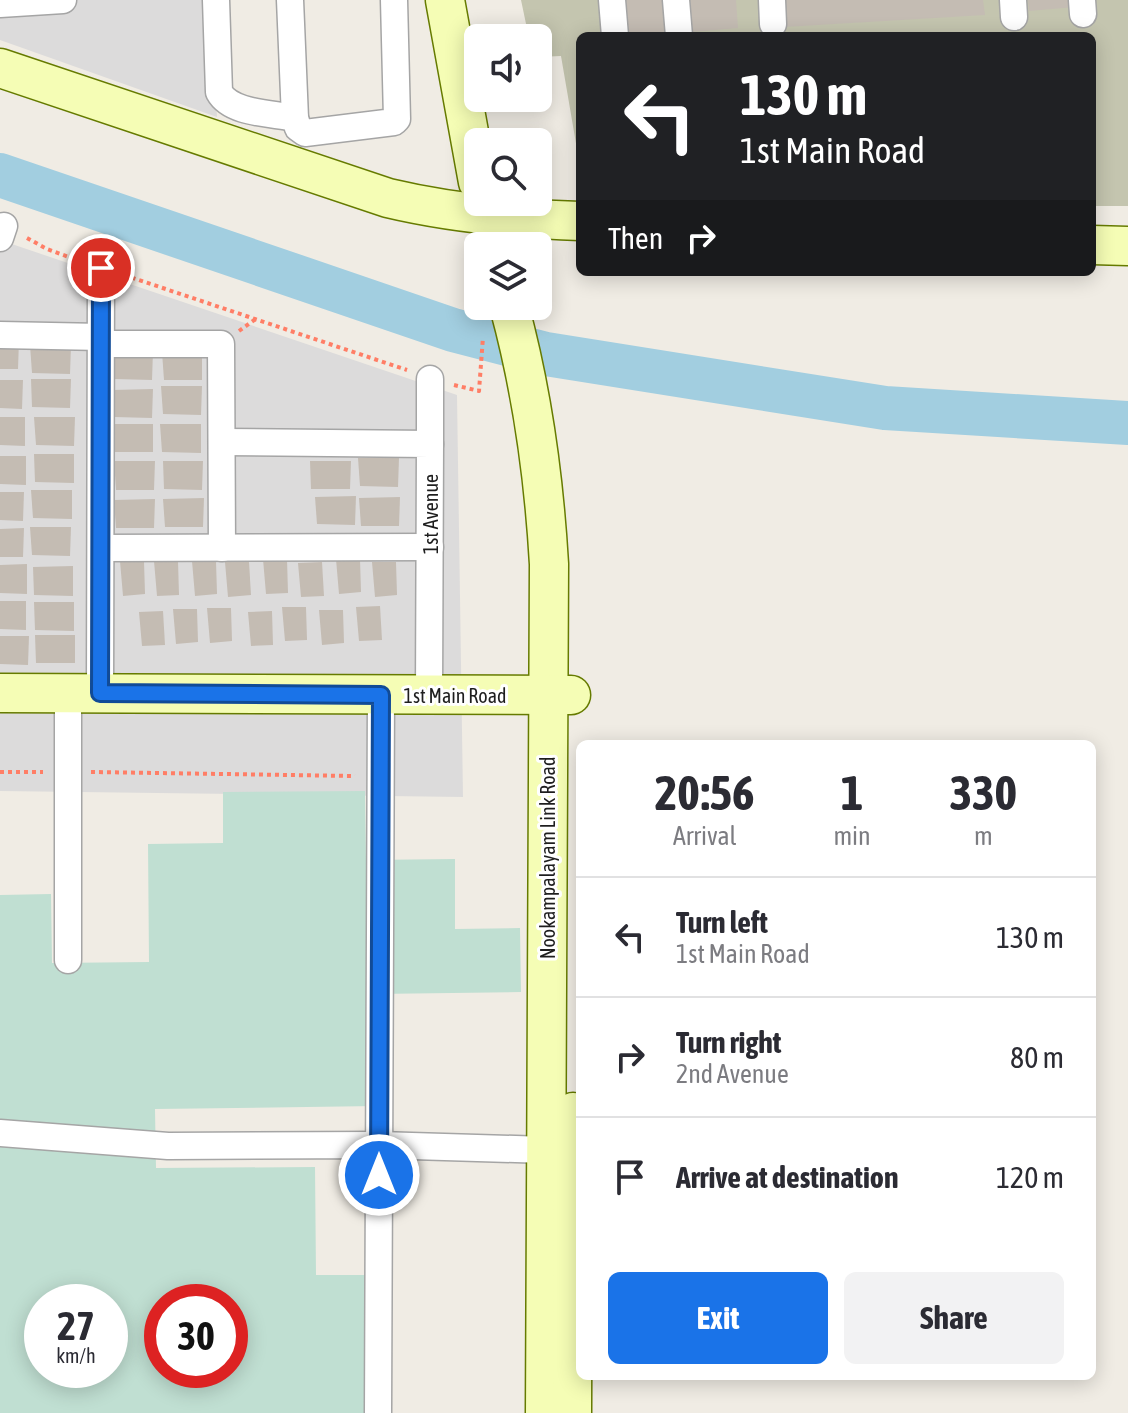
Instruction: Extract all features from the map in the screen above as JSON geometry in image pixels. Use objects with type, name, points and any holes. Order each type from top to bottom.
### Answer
[{"type":"street","points":[[0,4],[63,0]]},
{"type":"street","points":[[216,0],[219,92],[224,101],[234,106],[295,118]]},
{"type":"street","points":[[290,0],[295,118],[298,128],[305,133],[394,122],[397,119],[394,0]]},
{"type":"street","points":[[445,0],[495,220]]},
{"type":"street","points":[[470,0],[474,24]]},
{"type":"street","points":[[612,0],[615,32]]},
{"type":"street","points":[[676,0],[679,32]]},
{"type":"street","points":[[0,68],[388,198],[576,240]]},
{"type":"street","points":[[0,89],[363,210],[435,227],[495,220],[576,221]]},
{"type":"street","points":[[1096,222],[1128,222]]},
{"type":"street","points":[[1096,245],[1128,246]]},
{"type":"street","points":[[68,960],[68,772],[84,693],[101,548],[101,268]]},
{"type":"street","name":"Nookampalayam Link Road","points":[[525,320],[525,375],[545,426],[544,494],[561,695],[572,1413]]},
{"type":"street","points":[[0,335],[221,344],[222,548]]},
{"type":"street","points":[[430,379],[430,444]]},
{"type":"street","name":"1st Avenue","points":[[222,442],[430,444],[429,695]]},
{"type":"street","points":[[101,548],[430,547]]},
{"type":"street","name":"1st Main Road","points":[[0,693],[561,695]]},
{"type":"street","points":[[378,1413],[381,695]]},
{"type":"street","name":"Nookampalayam Link Road","points":[[545,1413],[546,1150],[561,695]]},
{"type":"street","points":[[0,1133],[168,1146],[379,1145],[546,1150]]},
{"type":"path","points":[[2,232],[101,268],[321,339],[430,379],[479,391],[483,338]]},
{"type":"path","points":[[0,772],[381,776]]},
{"type":"shaded area","points":[[0,0],[209,0],[217,117],[0,40]]},
{"type":"shaded area","points":[[521,0],[1128,0],[1128,206],[1096,206],[1096,32],[576,32],[576,144],[561,56],[552,56],[552,24],[526,24]]},
{"type":"shaded area","points":[[0,240],[457,395],[463,797],[0,791]]},
{"type":"shaded area","points":[[365,791],[366,860],[455,859],[455,929],[520,928],[521,992],[375,994],[377,1106],[155,1109],[156,1168],[315,1167],[316,1275],[372,1275],[373,1413],[0,1413],[0,895],[51,894],[52,963],[149,962],[148,844],[223,843],[223,792]]},
{"type":"building","points":[[619,0],[666,0],[669,32],[622,32]]},
{"type":"building","points":[[689,0],[736,0],[738,28],[692,32]]},
{"type":"building","points":[[780,0],[983,0],[985,15],[784,27]]},
{"type":"building","points":[[1028,0],[1075,0],[1075,7],[1029,11]]},
{"type":"building","points":[[0,340],[19,340],[18,369],[0,369]]},
{"type":"building","points":[[30,345],[71,345],[70,374],[32,373]]},
{"type":"building","points":[[112,351],[153,351],[152,380],[114,379]]},
{"type":"building","points":[[162,352],[202,352],[202,380],[164,380]]},
{"type":"building","points":[[31,379],[71,379],[70,408],[32,407]]},
{"type":"building","points":[[0,380],[23,380],[22,409],[0,408]]},
{"type":"building","points":[[161,386],[202,386],[201,415],[163,414]]},
{"type":"building","points":[[153,389],[152,418],[114,417],[112,390]]},
{"type":"building","points":[[0,417],[25,417],[25,446],[0,445]]},
{"type":"building","points":[[34,417],[75,417],[74,446],[36,445]]},
{"type":"building","points":[[113,424],[153,424],[153,452],[114,452]]},
{"type":"building","points":[[160,424],[201,424],[201,453],[162,452]]},
{"type":"building","points":[[34,454],[74,454],[74,483],[35,482]]},
{"type":"building","points":[[0,456],[26,456],[26,485],[0,484]]},
{"type":"building","points":[[358,458],[399,458],[398,487],[360,486]]},
{"type":"building","points":[[114,461],[155,461],[154,490],[116,490]]},
{"type":"building","points":[[163,461],[203,461],[202,490],[164,489]]},
{"type":"building","points":[[310,461],[351,461],[350,489],[311,489]]},
{"type":"building","points":[[31,490],[72,490],[72,519],[33,518]]},
{"type":"building","points":[[0,492],[24,492],[23,521],[0,520]]},
{"type":"building","points":[[356,496],[355,525],[317,524],[315,497]]},
{"type":"building","points":[[400,497],[399,526],[361,526],[359,498]]},
{"type":"building","points":[[204,498],[203,527],[165,527],[163,499]]},
{"type":"building","points":[[155,499],[154,528],[116,528],[114,500]]},
{"type":"building","points":[[30,527],[71,527],[70,556],[32,555]]},
{"type":"building","points":[[24,528],[23,557],[0,557],[0,529]]},
{"type":"building","points":[[263,559],[287,559],[288,593],[266,594]]},
{"type":"building","points":[[336,559],[360,559],[361,592],[339,594]]},
{"type":"building","points":[[120,561],[144,561],[145,594],[123,596]]},
{"type":"building","points":[[154,561],[178,561],[179,595],[157,596]]},
{"type":"building","points":[[192,561],[216,561],[217,594],[195,596]]},
{"type":"building","points":[[225,562],[249,562],[251,595],[228,597]]},
{"type":"building","points":[[322,562],[324,596],[301,597],[298,563]]},
{"type":"building","points":[[372,562],[396,562],[397,595],[375,597]]},
{"type":"building","points":[[27,564],[27,594],[0,593],[0,565]]},
{"type":"building","points":[[73,566],[73,596],[34,595],[33,567]]},
{"type":"building","points":[[0,601],[26,601],[26,630],[0,629]]},
{"type":"building","points":[[34,602],[74,602],[74,631],[35,630]]},
{"type":"building","points":[[380,606],[382,640],[359,641],[356,607]]},
{"type":"building","points":[[282,607],[306,607],[307,640],[285,641]]},
{"type":"building","points":[[207,608],[231,608],[232,641],[210,643]]},
{"type":"building","points":[[173,609],[197,609],[198,642],[176,644]]},
{"type":"building","points":[[319,610],[343,610],[344,643],[322,645]]},
{"type":"building","points":[[163,611],[165,645],[142,646],[139,612]]},
{"type":"building","points":[[272,611],[273,645],[251,646],[248,612]]},
{"type":"building","points":[[35,635],[75,635],[75,663],[36,663]]},
{"type":"building","points":[[0,636],[29,636],[28,665],[0,664]]},
{"type":"waterway","points":[[0,175],[453,330],[546,354],[885,408],[1128,423]]},
{"type":"route","points":[[101,268],[100,693],[381,695],[379,1175]]}]
